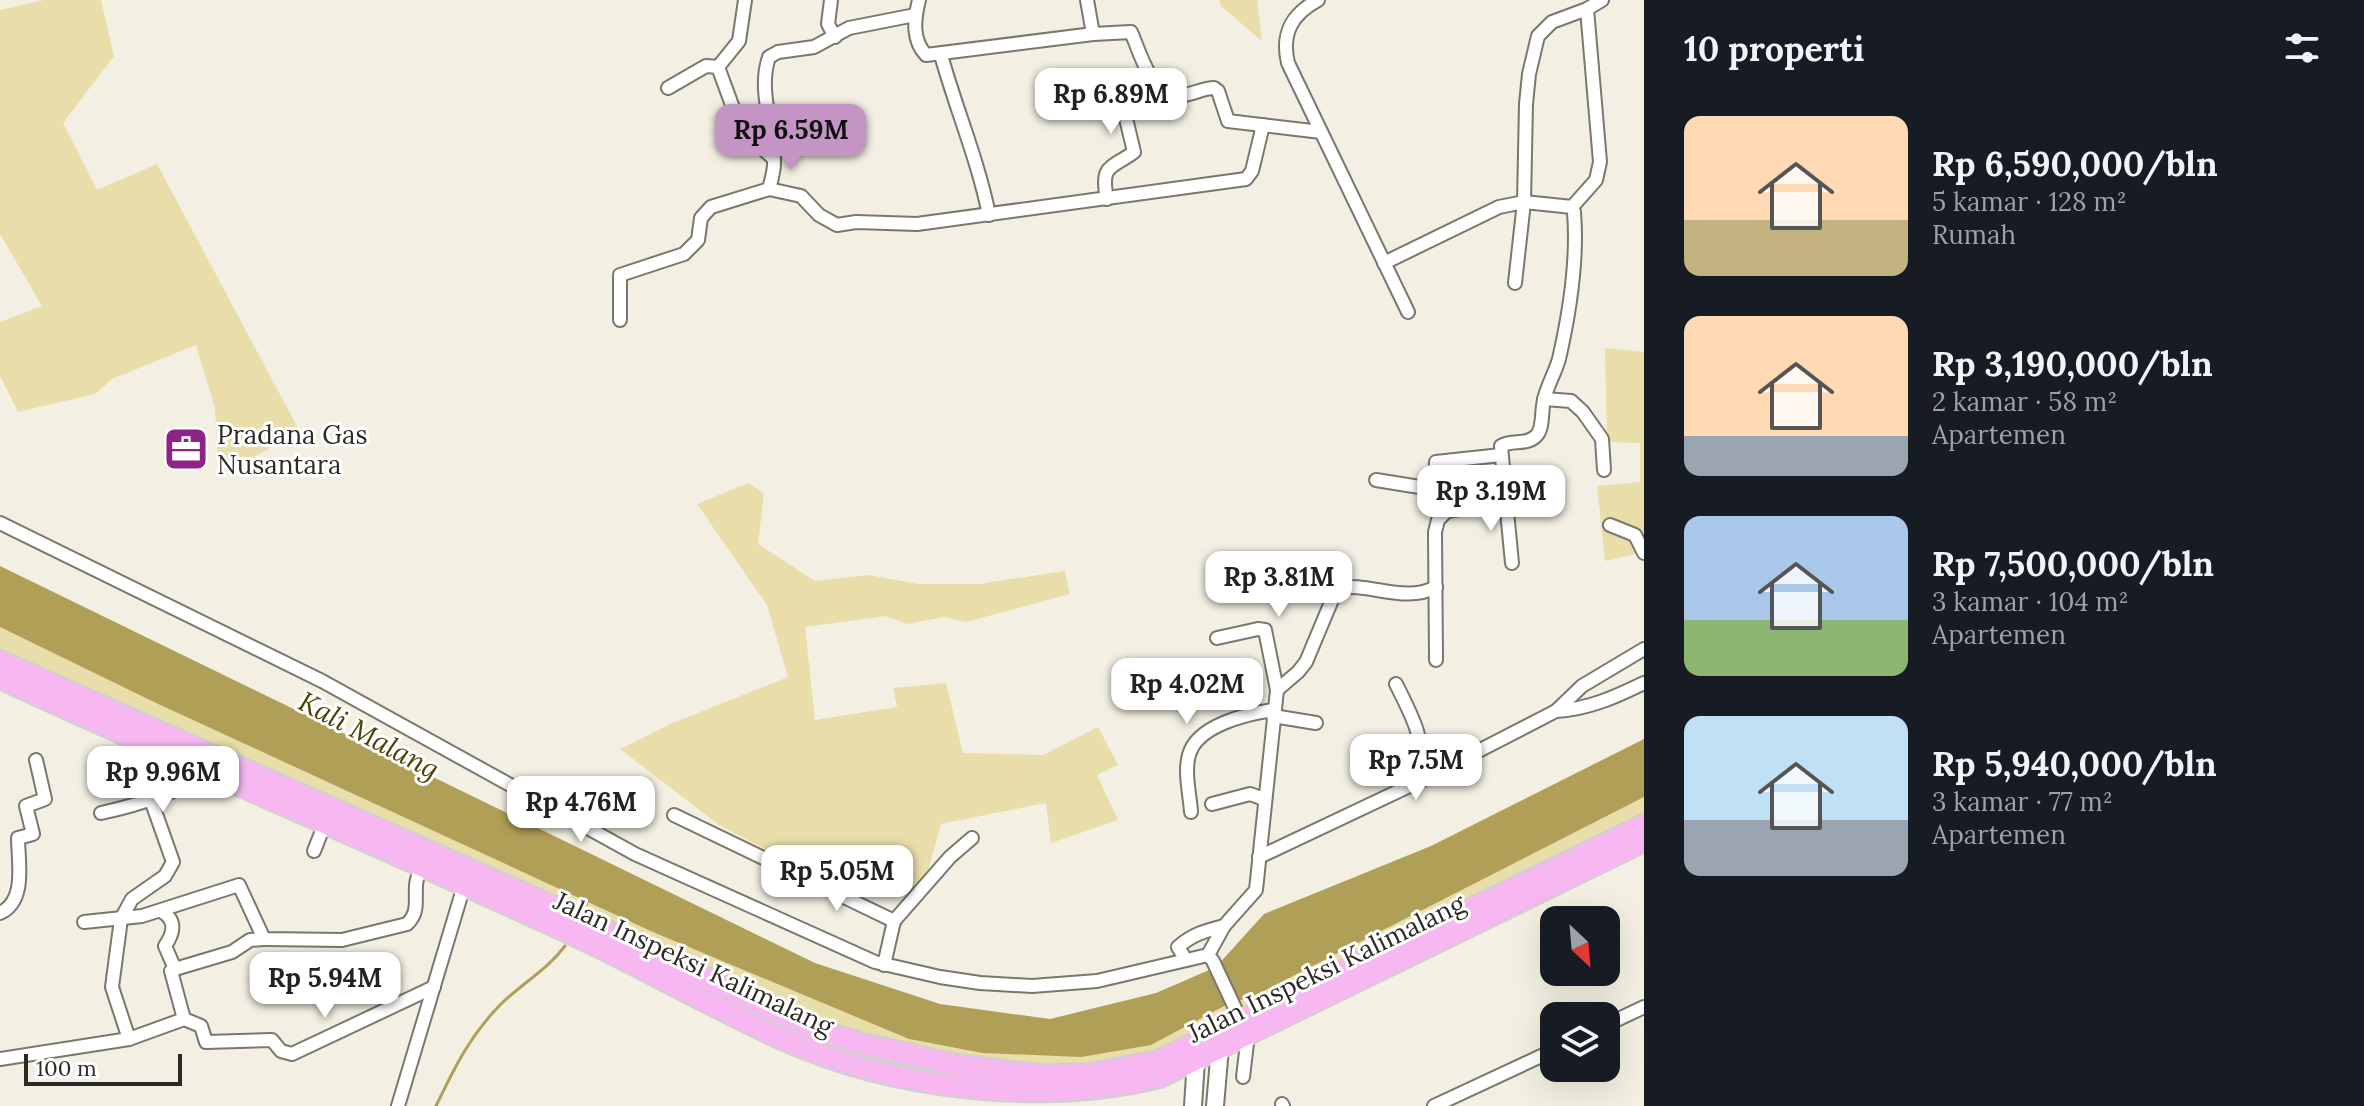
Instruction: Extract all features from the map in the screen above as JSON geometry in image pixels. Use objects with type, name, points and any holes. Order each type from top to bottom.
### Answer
[{"type":"main road","name":"Jalan Inspeksi Kalimalang","points":[[1,669],[467,877],[782,1039],[819,1053],[867,1069],[959,1089],[1043,1094],[1119,1087],[1160,1077],[1170,1064]]},
{"type":"main road","name":"Jalan Inspeksi Kalimalang","points":[[158,741],[209,772],[268,788],[325,823],[360,829],[422,866],[467,877],[588,922],[762,1007],[827,1033],[957,1065],[1038,1075],[1107,1072],[1148,1064],[1170,1064],[1217,1041],[1241,1019],[1644,825]]},
{"type":"main road","name":"Jalan Inspeksi Kalimalang","points":[[1241,1019],[1644,841]]},
{"type":"main road","points":[[819,1053],[827,1033]]},
{"type":"street","points":[[718,67],[739,41],[745,0]]},
{"type":"street","points":[[831,0],[828,24],[835,37]]},
{"type":"street","points":[[919,0],[915,15],[917,44],[926,55],[1131,32],[1152,78],[1167,93]]},
{"type":"street","points":[[1087,0],[1093,34]]},
{"type":"street","points":[[1318,0],[1300,10],[1290,23],[1285,50],[1288,63],[1408,312]]},
{"type":"street","points":[[1515,283],[1524,202],[1526,104],[1538,36],[1552,22],[1602,0]]},
{"type":"street","points":[[1572,207],[1596,180],[1600,162],[1587,9]]},
{"type":"street","points":[[769,189],[773,158],[764,85],[769,57],[778,52],[814,47],[849,28],[915,15]]},
{"type":"street","points":[[941,55],[954,103],[981,176],[989,215]]},
{"type":"street","points":[[668,88],[706,66],[718,67]]},
{"type":"street","points":[[718,67],[739,124],[773,158]]},
{"type":"street","points":[[1107,199],[1106,173],[1117,161],[1134,152],[1123,106],[1127,103],[1167,93],[1183,95],[1214,88],[1218,91],[1228,121],[1321,132]]},
{"type":"street","points":[[620,320],[620,275],[684,254],[698,240],[701,218],[711,207],[769,189],[801,196],[819,215],[837,225],[856,222],[917,224],[989,215],[1246,179],[1252,171],[1263,125]]},
{"type":"street","points":[[1384,263],[1499,207],[1524,202],[1572,207],[1576,260],[1558,360],[1544,399],[1540,431],[1525,442],[1501,446],[1512,563]]},
{"type":"street","points":[[1544,399],[1571,401],[1583,412],[1602,439],[1604,470]]},
{"type":"street","points":[[1376,480],[1432,489],[1435,486],[1436,462],[1501,455]]},
{"type":"street","points":[[1436,660],[1435,532],[1440,515],[1447,511],[1506,501]]},
{"type":"street","points":[[0,523],[322,681],[635,854],[884,965],[980,983],[1032,986],[1097,981],[1186,960],[1211,960]]},
{"type":"street","points":[[1610,525],[1635,535],[1644,553]]},
{"type":"street","points":[[1277,690],[1306,662],[1337,588],[1416,594],[1436,587]]},
{"type":"street","points":[[1217,638],[1265,630],[1277,690],[1256,890],[1224,926],[1211,960],[1241,1019],[1243,1077]]},
{"type":"street","points":[[1259,857],[1422,780],[1556,711],[1582,686],[1644,649]]},
{"type":"street","points":[[1556,711],[1595,705],[1644,683]]},
{"type":"street","points":[[1396,684],[1418,728],[1422,746],[1422,780]]},
{"type":"street","points":[[1191,812],[1188,759],[1195,743],[1225,722],[1246,715],[1273,713],[1316,723]]},
{"type":"street","points":[[129,1039],[112,987],[121,919],[132,899],[165,876],[173,862],[151,800],[149,774],[158,741]]},
{"type":"street","points":[[0,913],[14,903],[17,892],[18,838],[33,834],[26,806],[45,799],[36,760]]},
{"type":"street","points":[[101,813],[151,800],[209,772]]},
{"type":"street","points":[[1212,804],[1250,794],[1264,799]]},
{"type":"street","points":[[674,815],[894,921]]},
{"type":"street","points":[[314,851],[325,823]]},
{"type":"street","points":[[884,965],[894,921],[950,857],[972,838]]},
{"type":"street","points":[[184,1019],[171,971],[232,952],[250,940],[342,940],[407,924],[414,916],[416,887],[422,866]]},
{"type":"street","points":[[398,1106],[467,877]]},
{"type":"street","points":[[84,922],[161,911],[239,885],[264,939]]},
{"type":"street","points":[[161,911],[173,926],[172,936],[165,946],[175,969]]},
{"type":"street","points":[[1186,960],[1178,947],[1199,932],[1224,926]]},
{"type":"street","points":[[0,1059],[129,1039],[184,1019],[201,1026],[206,1042],[272,1040],[281,1051],[292,1054],[434,987]]},
{"type":"street","points":[[1620,1018],[1644,1007]]},
{"type":"street","points":[[1215,1106],[1217,1041]]},
{"type":"street","points":[[1193,1053],[1193,1106]]},
{"type":"street","points":[[1434,1106],[1540,1057]]},
{"type":"shaded area","points":[[44,0],[101,0],[114,56],[63,123],[97,190],[157,164],[300,432],[219,476],[215,408],[196,345],[112,379],[95,394],[18,412],[0,376],[0,322],[42,306],[0,234],[0,10]]},
{"type":"shaded area","points":[[1219,0],[1257,0],[1262,41],[1221,6]]},
{"type":"shaded area","points":[[1605,348],[1644,352],[1644,552],[1605,561],[1597,486],[1640,482],[1640,443],[1607,442]]},
{"type":"shaded area","points":[[748,483],[764,493],[758,544],[815,581],[869,575],[918,584],[979,584],[1065,571],[1070,594],[966,622],[944,617],[907,624],[886,616],[805,627],[815,720],[897,707],[893,688],[946,683],[963,753],[1043,755],[1098,727],[1118,765],[1097,775],[1118,820],[1051,843],[1046,803],[941,824],[923,888],[844,890],[719,825],[620,749],[673,723],[788,677],[767,605],[697,504]]},
{"type":"shaded area","points":[[0,566],[815,963],[940,1004],[1050,1019],[1156,993],[1216,967],[1264,914],[1431,846],[1644,739],[1644,797],[1250,998],[1232,1002],[1151,1045],[1081,1057],[982,1053],[909,1039],[653,932],[154,702],[0,627]]},
{"type":"shaded area","points":[[0,627],[614,914],[909,1039],[982,1053],[1151,1045],[1233,1002],[1250,998],[1644,797],[1644,825],[1214,1035],[1089,1074],[863,1044],[0,661]]},
{"type":"waterway","name":"Kali Malang","points":[[1333,922],[1565,806]]},
{"type":"waterway","points":[[584,909],[589,898]]},
{"type":"waterway","points":[[436,1106],[464,1053],[489,1017],[565,946]]},
{"type":"place","name":"Pradana Gas Nusantara","points":[[186,449]]}]
